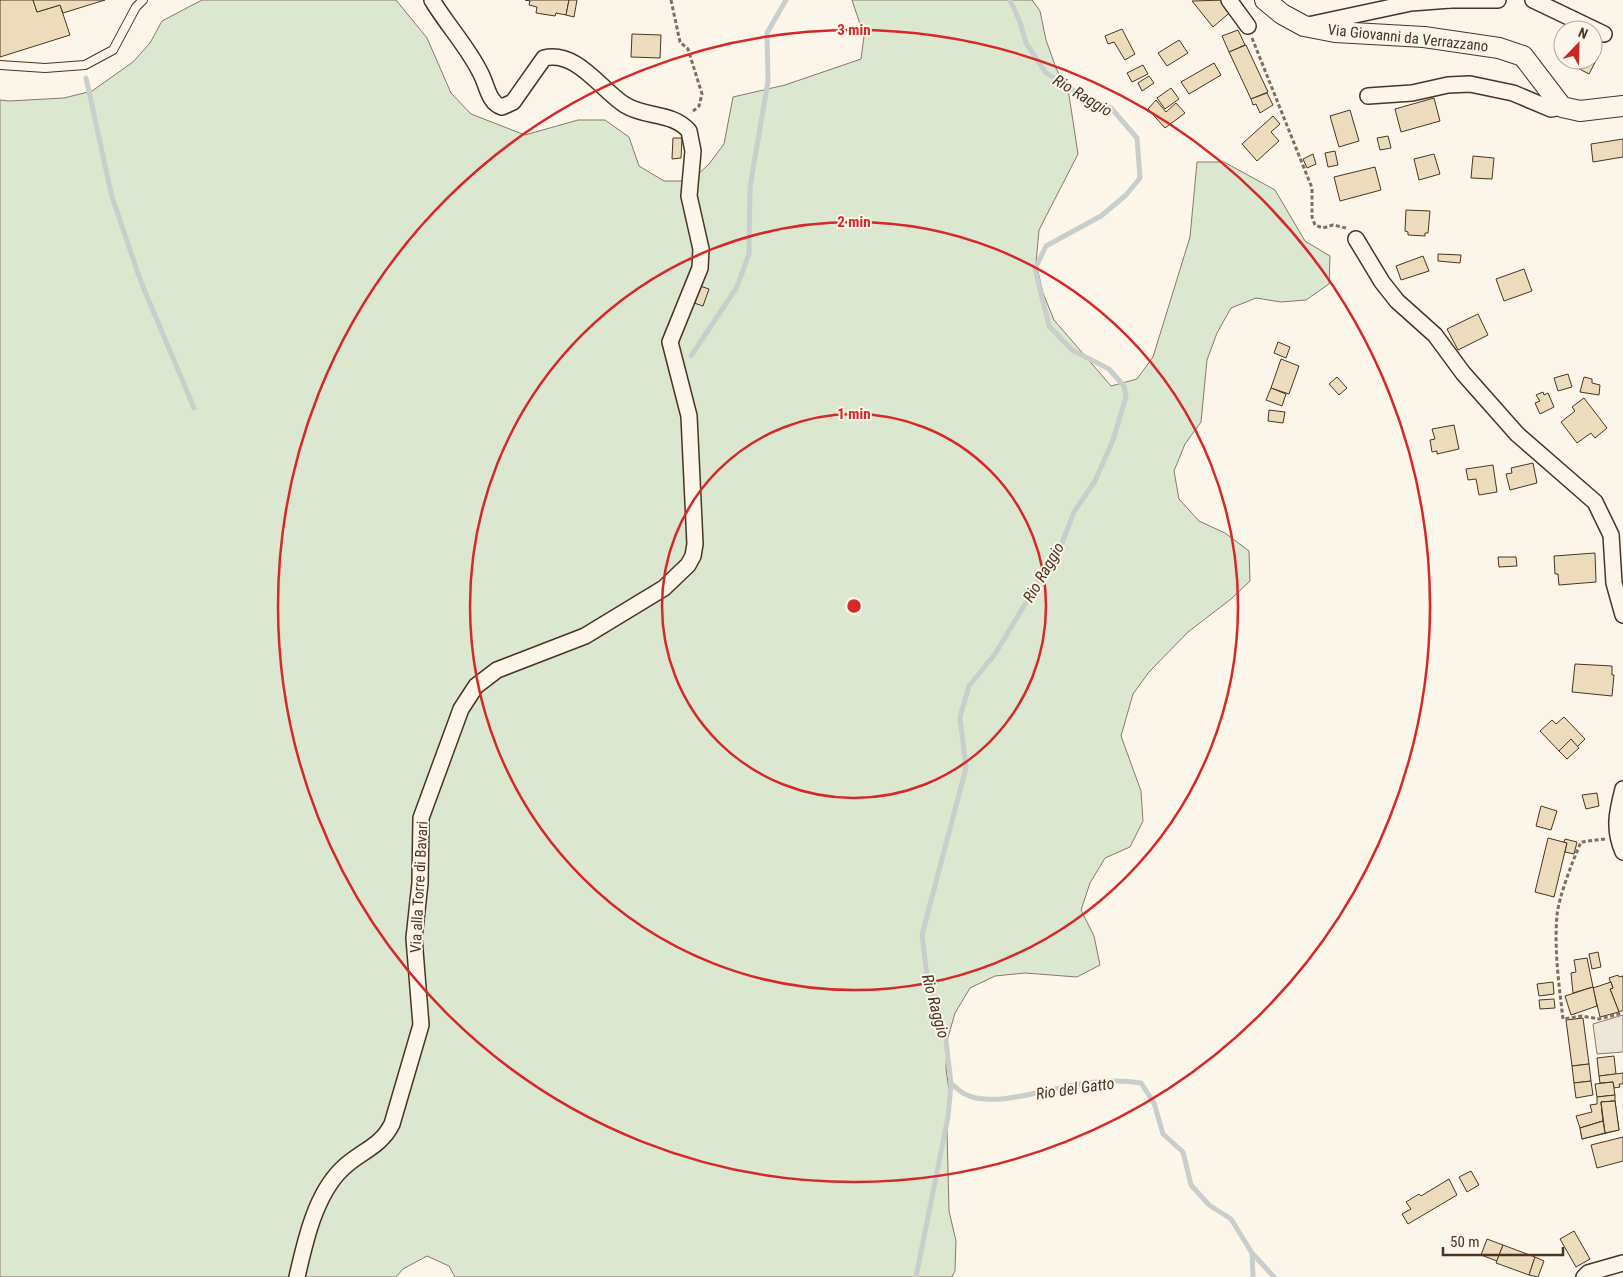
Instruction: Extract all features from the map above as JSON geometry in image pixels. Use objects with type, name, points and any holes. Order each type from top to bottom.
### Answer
[{"type":"street","points":[[432,0],[480,72],[492,102],[497,105],[502,107],[513,102],[544,58],[558,57],[584,70],[617,100],[631,108],[648,115],[675,120],[689,131]]},
{"type":"street","points":[[1229,0],[1248,26]]},
{"type":"street","name":"Via Giovanni da Verrazzano","points":[[1265,0],[1282,14],[1304,26],[1335,32],[1424,37],[1499,48],[1523,56],[1562,107]]},
{"type":"street","points":[[1304,26],[1411,3],[1450,0],[1498,0]]},
{"type":"street","points":[[1533,0],[1604,34]]},
{"type":"street","points":[[1368,96],[1412,92],[1448,85],[1470,84],[1513,93],[1551,109],[1562,107],[1580,111],[1623,106]]},
{"type":"street","name":"Via alla Torre di Bavari","points":[[296,1277],[311,1218],[335,1178],[348,1164],[386,1137],[392,1124],[418,1040],[421,1025],[414,938],[420,883],[421,818],[460,710],[476,686],[497,670],[585,636],[664,588],[677,577],[693,556],[695,544],[689,416],[670,342],[700,268],[701,249],[689,196],[693,151],[689,131]]},
{"type":"street","points":[[1356,239],[1382,282],[1397,301],[1436,335],[1463,373],[1517,434],[1595,502],[1611,535],[1614,583],[1623,615]]},
{"type":"street","points":[[1623,789],[1616,819],[1618,836],[1623,852]]},
{"type":"street","points":[[1584,1277],[1588,1273],[1623,1263]]},
{"type":"lane","points":[[0,65],[45,68],[85,64],[113,50],[136,7],[143,0]]},
{"type":"path","points":[[671,0],[680,42],[688,49],[702,94],[699,106],[691,113],[689,131]]},
{"type":"path","points":[[1248,26],[1312,188],[1312,217],[1315,224],[1323,228],[1333,225],[1342,226],[1351,230],[1356,239]]},
{"type":"path","points":[[1618,836],[1581,842],[1558,908],[1557,966],[1563,1019],[1582,1016],[1599,1019],[1623,1012]]},
{"type":"green space","points":[[202,0],[396,0],[427,38],[451,93],[471,114],[525,135],[578,120],[605,120],[629,137],[639,166],[664,181],[691,181],[709,164],[724,144],[733,97],[785,85],[861,59],[864,36],[852,0],[1032,0],[1040,11],[1046,40],[1056,68],[1069,95],[1078,154],[1039,230],[1036,263],[1043,293],[1054,320],[1111,386],[1137,379],[1153,357],[1190,237],[1197,162],[1224,162],[1275,190],[1305,241],[1330,256],[1329,284],[1306,300],[1281,302],[1256,298],[1231,308],[1217,333],[1207,360],[1201,422],[1185,444],[1174,471],[1179,499],[1199,521],[1225,533],[1249,551],[1250,581],[1231,599],[1188,632],[1149,672],[1133,694],[1121,736],[1141,791],[1143,821],[1130,847],[1105,858],[1090,883],[1081,910],[1094,936],[1100,965],[1077,977],[1025,973],[995,976],[970,988],[955,1013],[947,1041],[946,1069],[950,1097],[947,1130],[949,1211],[956,1241],[955,1271],[952,1277],[455,1277],[449,1266],[427,1256],[403,1269],[396,1277],[0,1277],[0,100],[64,98],[92,91],[133,62],[150,43],[162,21]]},
{"type":"shaded area","points":[[1623,1015],[1623,1052],[1597,1054],[1593,1024]]},
{"type":"building","points":[[0,0],[33,0],[37,12],[60,5],[70,35],[0,57]]},
{"type":"building","points":[[33,0],[105,0],[63,13],[60,5],[37,12]]},
{"type":"building","points":[[525,0],[569,0],[566,15],[556,13],[555,16],[536,13],[537,7],[529,5],[530,1]]},
{"type":"building","points":[[569,0],[577,0],[574,17],[566,15]]},
{"type":"building","points":[[1226,0],[1234,9],[1213,27],[1192,1]]},
{"type":"building","points":[[1122,29],[1135,54],[1125,60],[1114,42],[1108,44],[1105,36]]},
{"type":"building","points":[[1238,30],[1245,45],[1229,52],[1222,36]]},
{"type":"building","points":[[632,34],[661,35],[660,58],[631,57]]},
{"type":"building","points":[[1179,40],[1188,53],[1167,66],[1158,53]]},
{"type":"building","points":[[1246,45],[1268,92],[1251,99],[1229,52]]},
{"type":"building","points":[[1214,63],[1221,75],[1189,94],[1181,82]]},
{"type":"building","points":[[1143,65],[1148,74],[1132,82],[1127,73]]},
{"type":"building","points":[[1581,70],[1591,70],[1589,74]]},
{"type":"building","points":[[1149,76],[1154,83],[1142,91],[1138,83]]},
{"type":"building","points":[[1171,88],[1179,99],[1165,109],[1157,98]]},
{"type":"building","points":[[1267,93],[1273,105],[1260,113],[1256,104],[1253,105],[1251,99]]},
{"type":"building","points":[[1434,98],[1440,121],[1401,132],[1395,109]]},
{"type":"building","points":[[1156,100],[1166,112],[1176,103],[1185,113],[1165,128],[1148,109]]},
{"type":"building","points":[[1350,110],[1359,141],[1339,147],[1330,116]]},
{"type":"building","points":[[1273,116],[1280,124],[1271,132],[1279,141],[1257,161],[1242,144]]},
{"type":"building","points":[[1388,136],[1391,148],[1380,150],[1377,138]]},
{"type":"building","points":[[673,138],[682,138],[681,158],[672,159]]},
{"type":"building","points":[[1623,139],[1623,157],[1593,162],[1591,144]]},
{"type":"building","points":[[1335,151],[1338,165],[1328,167],[1325,153]]},
{"type":"building","points":[[1313,154],[1316,164],[1307,168],[1303,159]]},
{"type":"building","points":[[1434,154],[1440,174],[1419,180],[1414,159]]},
{"type":"building","points":[[1473,156],[1494,158],[1492,179],[1471,178]]},
{"type":"building","points":[[1375,167],[1381,190],[1340,201],[1334,177]]},
{"type":"building","points":[[1406,210],[1430,211],[1428,233],[1425,233],[1425,236],[1408,235],[1408,232],[1405,231]]},
{"type":"building","points":[[1438,254],[1461,255],[1460,263],[1438,261]]},
{"type":"building","points":[[1423,256],[1429,271],[1401,280],[1396,266]]},
{"type":"building","points":[[1524,269],[1532,291],[1504,301],[1496,279]]},
{"type":"building","points":[[697,285],[709,289],[703,306],[691,302]]},
{"type":"building","points":[[1478,314],[1488,335],[1458,350],[1447,329]]},
{"type":"building","points":[[1278,342],[1290,347],[1286,358],[1274,353]]},
{"type":"building","points":[[1281,359],[1299,366],[1289,394],[1271,388]]},
{"type":"building","points":[[1568,374],[1572,387],[1558,391],[1554,378]]},
{"type":"building","points":[[1337,377],[1347,388],[1339,395],[1329,384]]},
{"type":"building","points":[[1584,377],[1592,379],[1592,383],[1600,385],[1599,395],[1580,392]]},
{"type":"building","points":[[1271,388],[1286,394],[1282,406],[1266,400]]},
{"type":"building","points":[[1543,392],[1544,395],[1548,393],[1554,407],[1540,414],[1535,403],[1540,401],[1536,395]]},
{"type":"building","points":[[1584,398],[1607,428],[1595,438],[1591,433],[1577,443],[1561,422],[1575,411],[1572,407]]},
{"type":"building","points":[[1269,410],[1285,412],[1283,423],[1268,421]]},
{"type":"building","points":[[1454,425],[1459,449],[1437,454],[1437,451],[1432,452],[1430,440],[1435,439],[1432,429]]},
{"type":"building","points":[[1533,463],[1537,483],[1510,490],[1506,474],[1512,473],[1511,468]]},
{"type":"building","points":[[1493,465],[1497,492],[1479,495],[1476,479],[1468,480],[1466,469]]},
{"type":"building","points":[[1595,553],[1596,582],[1559,585],[1558,574],[1555,574],[1554,556]]},
{"type":"building","points":[[1498,557],[1516,557],[1517,566],[1499,567]]},
{"type":"building","points":[[1575,664],[1612,666],[1612,675],[1614,675],[1612,696],[1572,692]]},
{"type":"building","points":[[1564,717],[1585,739],[1577,747],[1571,739],[1559,751],[1540,731],[1552,720],[1556,724]]},
{"type":"building","points":[[1571,739],[1579,748],[1567,759],[1559,751]]},
{"type":"building","points":[[1597,793],[1599,806],[1586,809],[1582,795]]},
{"type":"building","points":[[1541,806],[1557,811],[1551,830],[1536,826]]},
{"type":"building","points":[[1548,838],[1567,843],[1554,897],[1535,892]]},
{"type":"building","points":[[1565,839],[1577,842],[1574,854],[1565,852],[1567,843],[1564,842]]},
{"type":"building","points":[[1598,952],[1601,967],[1592,969],[1589,954]]},
{"type":"building","points":[[1587,958],[1593,987],[1573,993],[1571,973],[1576,972],[1574,960]]},
{"type":"building","points":[[1618,975],[1619,977],[1623,976],[1623,1010],[1619,1012],[1610,989],[1613,988],[1609,978]]},
{"type":"building","points":[[1553,982],[1554,994],[1539,996],[1537,984]]},
{"type":"building","points":[[1611,982],[1613,988],[1610,989],[1619,1012],[1600,1017],[1593,988]]},
{"type":"building","points":[[1593,987],[1597,1006],[1571,1015],[1565,996]]},
{"type":"building","points":[[1554,999],[1555,1008],[1540,1009],[1539,1000]]},
{"type":"building","points":[[1583,1018],[1589,1064],[1572,1066],[1566,1020]]},
{"type":"building","points":[[1614,1056],[1616,1074],[1599,1076],[1597,1058]]},
{"type":"building","points":[[1589,1064],[1591,1081],[1574,1083],[1572,1066]]},
{"type":"building","points":[[1623,1073],[1623,1084],[1619,1084],[1620,1087],[1614,1088],[1613,1082],[1600,1083],[1599,1076]]},
{"type":"building","points":[[1591,1081],[1593,1095],[1576,1098],[1574,1083]]},
{"type":"building","points":[[1613,1082],[1615,1095],[1597,1097],[1595,1084]]},
{"type":"building","points":[[1615,1095],[1615,1101],[1601,1102],[1603,1121],[1580,1128],[1576,1116],[1592,1112],[1590,1105],[1597,1104],[1597,1097]]},
{"type":"building","points":[[1615,1101],[1619,1130],[1582,1139],[1580,1128],[1603,1121],[1601,1102]]},
{"type":"building","points":[[1615,1101],[1619,1130],[1605,1133],[1601,1102]]},
{"type":"building","points":[[1603,1121],[1605,1133],[1582,1139],[1580,1128]]},
{"type":"building","points":[[1623,1137],[1623,1161],[1597,1168],[1591,1145]]},
{"type":"building","points":[[1471,1171],[1479,1185],[1467,1192],[1459,1177]]},
{"type":"building","points":[[1449,1179],[1457,1195],[1408,1224],[1402,1214],[1411,1209],[1406,1202],[1419,1194],[1421,1196]]},
{"type":"building","points":[[1574,1231],[1590,1259],[1576,1267],[1560,1239]]},
{"type":"building","points":[[1487,1239],[1503,1245],[1497,1261],[1481,1255]]},
{"type":"building","points":[[1503,1245],[1535,1257],[1529,1275],[1496,1263]]},
{"type":"building","points":[[1535,1257],[1544,1261],[1538,1277],[1529,1275]]},
{"type":"waterway","points":[[691,356],[737,287],[749,254],[750,187],[768,81],[767,33],[786,0]]},
{"type":"waterway","name":"Rio Raggio","points":[[916,1277],[948,1117],[951,1084],[946,1040],[928,984],[922,935],[966,768],[960,717],[969,686],[995,654],[1062,543],[1074,512],[1095,481],[1113,440],[1126,397],[1124,386],[1109,369],[1072,350],[1049,326],[1035,269],[1046,246],[1101,216],[1126,195],[1140,178],[1137,138],[1111,108],[1083,96],[1046,73],[1026,43],[1020,22],[1010,0]]},
{"type":"waterway","points":[[86,78],[112,197],[141,282],[194,408]]},
{"type":"waterway","name":"Rio del Gatto","points":[[951,1084],[967,1095],[992,1099],[1023,1096],[1087,1083],[1118,1081],[1141,1083],[1154,1103],[1163,1134],[1183,1152],[1191,1185],[1209,1205],[1231,1219],[1252,1253],[1274,1277]]},
{"type":"waterway","points":[[1252,1253],[1253,1277]]}]
